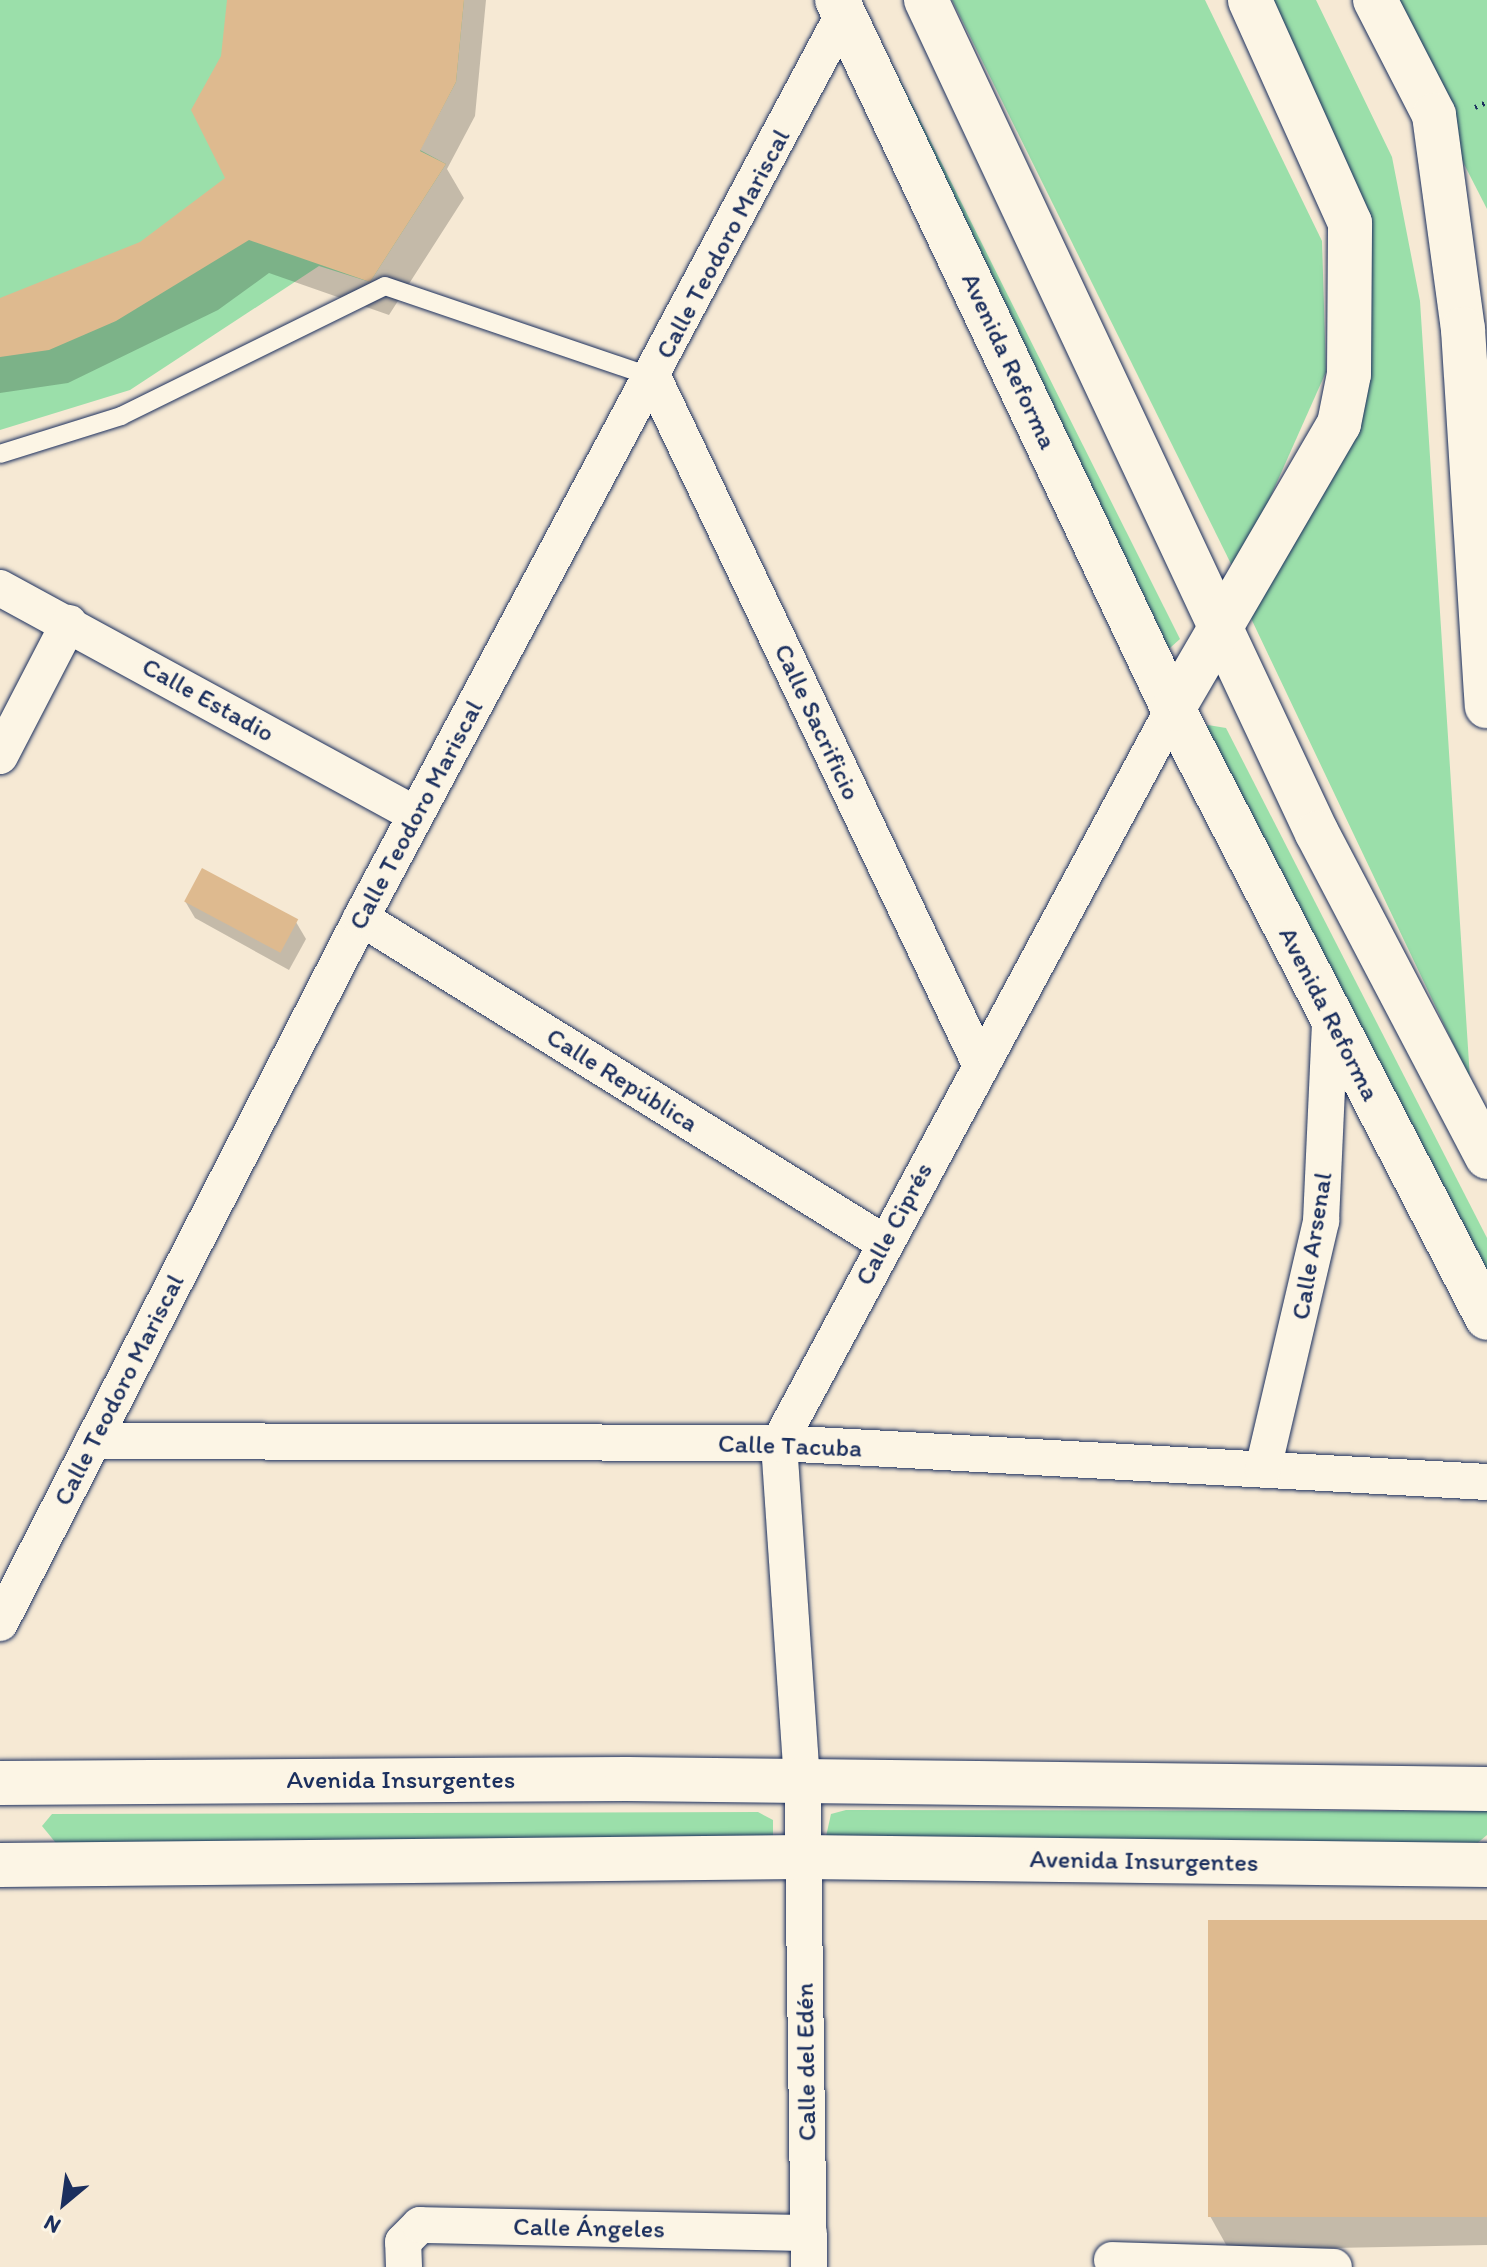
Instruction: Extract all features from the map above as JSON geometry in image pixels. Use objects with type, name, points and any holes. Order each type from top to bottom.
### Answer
[{"type":"street","points":[[926,0],[1222,620],[1317,833],[1487,1157]]},
{"type":"street","points":[[1173,709],[1222,620],[1339,424],[1349,374],[1350,223],[1250,0]]},
{"type":"street","points":[[1375,0],[1434,115],[1457,262],[1487,706]]},
{"type":"street","name":"Calle Teodoro Mariscal","points":[[0,1623],[415,814],[653,377],[844,4]]},
{"type":"street","name":"Avenida Reforma","points":[[844,4],[1173,709],[1330,1019],[1487,1318]]},
{"type":"street","name":"Calle Sacrificio","points":[[653,377],[981,1066]]},
{"type":"street","name":"Calle Estadio","points":[[0,588],[415,814]]},
{"type":"street","points":[[0,756],[69,623]]},
{"type":"street","name":"Calle Ciprés","points":[[779,1443],[883,1242],[1173,709]]},
{"type":"street","name":"Calle República","points":[[361,918],[883,1242]]},
{"type":"street","name":"Calle Arsenal","points":[[1263,1469],[1321,1221],[1330,1019]]},
{"type":"street","name":"Calle Tacuba","points":[[93,1441],[779,1443],[1487,1482]]},
{"type":"street","points":[[779,1443],[802,1781],[802,1857]]},
{"type":"street","name":"Avenida Insurgentes","points":[[0,1783],[802,1781],[1487,1789]]},
{"type":"street","name":"Avenida Insurgentes","points":[[0,1865],[802,1857],[1487,1865]]},
{"type":"street","name":"Calle del Edén","points":[[802,1857],[809,2250]]},
{"type":"street","name":"Calle Ángeles","points":[[404,2267],[403,2242],[420,2225],[809,2250]]},
{"type":"street","points":[[1112,2260],[1334,2267]]},
{"type":"lane","points":[[0,454],[121,416],[385,286],[653,377]]},
{"type":"green space","points":[[0,0],[464,0],[456,82],[420,150],[446,164],[370,282],[319,266],[130,390],[0,430]]},
{"type":"green space","points":[[952,0],[1205,0],[1322,241],[1326,372],[1236,574]]},
{"type":"green space","points":[[1262,0],[1316,0],[1392,157],[1420,301],[1470,1079],[1248,612],[1365,401],[1360,198]]},
{"type":"green space","points":[[1380,0],[1487,0],[1487,209]]},
{"type":"green space","points":[[881,42],[1180,639],[1161,656]]},
{"type":"green space","points":[[1208,725],[1226,728],[1487,1238],[1487,1301],[1199,741]]},
{"type":"green space","points":[[846,1810],[1487,1811],[1487,1835],[1468,1851],[825,1841],[831,1814]]},
{"type":"green space","points":[[758,1812],[773,1820],[773,1838],[60,1848],[42,1826],[52,1814]]},
{"type":"building","points":[[227,0],[464,0],[456,82],[420,151],[446,164],[370,282],[249,240],[116,321],[49,350],[0,357],[0,298],[140,242],[225,178],[191,110],[221,56]]},
{"type":"building","points":[[202,868],[298,919],[280,953],[184,902]]},
{"type":"building","points":[[1208,1920],[1487,1920],[1487,2217],[1208,2217]]}]
